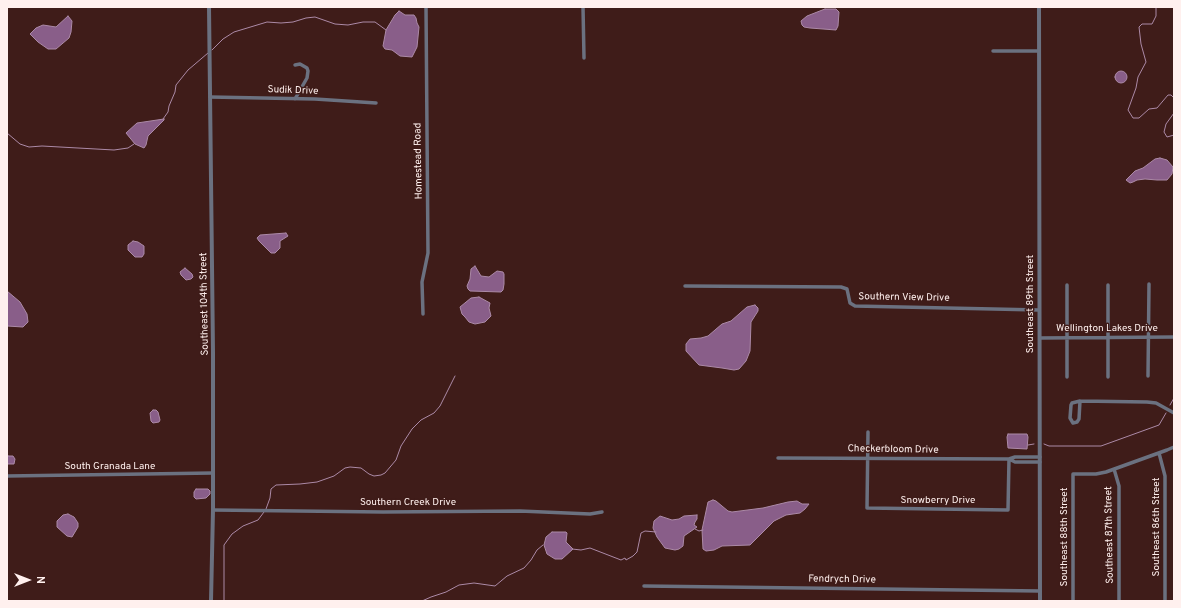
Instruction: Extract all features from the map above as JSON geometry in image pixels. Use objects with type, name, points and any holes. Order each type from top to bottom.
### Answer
[{"type":"street","name":"Southeast 104th Street","points":[[210,7],[213,352],[213,510],[211,601]]},
{"type":"street","name":"Homestead Road","points":[[422,314],[422,282],[428,253],[426,7]]},
{"type":"street","points":[[583,7],[584,58]]},
{"type":"street","name":"Southeast 89th Street","points":[[1039,7],[1040,601]]},
{"type":"street","points":[[993,51],[1039,51]]},
{"type":"street","points":[[295,65],[300,64],[308,68],[308,71],[307,78],[295,99]]},
{"type":"street","name":"Sudik Drive","points":[[210,97],[376,103]]},
{"type":"street","points":[[1108,284],[1108,377]]},
{"type":"street","points":[[1148,376],[1149,284]]},
{"type":"street","points":[[1067,377],[1068,285]]},
{"type":"street","name":"Southern View Drive","points":[[685,286],[841,287],[847,289],[849,301],[855,306],[1039,310]]},
{"type":"street","name":"Wellington Lakes Drive","points":[[1040,338],[1174,337]]},
{"type":"street","points":[[1080,402],[1079,419],[1077,422],[1073,423],[1070,418],[1071,405],[1072,403],[1080,402],[1147,402],[1156,404],[1174,413]]},
{"type":"street","points":[[868,432],[868,458]]},
{"type":"street","points":[[1114,469],[1174,447]]},
{"type":"street","name":"Southeast 86th Street","points":[[1159,453],[1165,476],[1165,601]]},
{"type":"street","name":"Checkerbloom Drive","points":[[778,458],[1009,459],[1015,457],[1040,457]]},
{"type":"street","name":"Snowberry Drive","points":[[868,458],[867,508],[1008,510],[1009,459]]},
{"type":"street","name":"Checkerbloom Drive","points":[[1009,459],[1015,462],[1040,462]]},
{"type":"street","name":"Southeast 88th Street","points":[[1073,601],[1073,474],[1100,474],[1114,469]]},
{"type":"street","name":"Southeast 87th Street","points":[[1114,469],[1119,486],[1119,601]]},
{"type":"street","name":"South Granada Lane","points":[[7,476],[213,473]]},
{"type":"street","name":"Southern Creek Drive","points":[[213,510],[376,512],[520,511],[590,514],[602,512]]},
{"type":"street","name":"Fendrych Drive","points":[[644,586],[1040,590]]},
{"type":"shaded area","points":[[825,9],[836,9],[839,12],[838,26],[836,30],[810,28],[802,25],[801,21],[807,16]]},
{"type":"shaded area","points":[[399,11],[405,15],[414,15],[419,27],[417,47],[412,57],[400,56],[392,50],[385,49],[383,46],[386,30]]},
{"type":"shaded area","points":[[68,16],[72,21],[69,38],[56,49],[48,49],[30,34],[36,28],[43,25],[56,27]]},
{"type":"shaded area","points":[[1123,71],[1126,72],[1126,82],[1119,83],[1116,82],[1115,75],[1116,72]]},
{"type":"shaded area","points":[[164,119],[148,136],[144,148],[135,144],[126,133],[137,123]]},
{"type":"shaded area","points":[[1160,158],[1167,160],[1173,167],[1172,174],[1167,180],[1145,179],[1130,183],[1126,180],[1135,171],[1143,168],[1155,159]]},
{"type":"shaded area","points":[[286,233],[288,236],[280,241],[280,248],[275,253],[271,253],[257,238],[260,235]]},
{"type":"shaded area","points":[[133,241],[144,246],[144,254],[142,257],[135,257],[128,250],[128,245]]},
{"type":"shaded area","points":[[475,266],[481,276],[489,277],[497,271],[503,272],[503,290],[501,292],[470,291],[467,286],[470,279],[471,269]]},
{"type":"shaded area","points":[[185,268],[192,274],[193,277],[191,279],[186,280],[181,275],[180,272]]},
{"type":"shaded area","points":[[7,291],[20,302],[27,314],[28,322],[23,327],[7,326]]},
{"type":"shaded area","points":[[479,297],[490,303],[489,308],[491,316],[485,322],[475,324],[469,322],[462,314],[460,307],[471,298]]},
{"type":"shaded area","points":[[755,305],[758,308],[758,311],[751,322],[750,351],[746,361],[739,369],[734,370],[699,365],[686,351],[686,344],[690,339],[708,336],[722,324],[731,321],[747,307]]},
{"type":"shaded area","points":[[153,410],[158,412],[159,422],[153,423],[151,421],[150,413]]},
{"type":"shaded area","points":[[1008,434],[1027,434],[1027,449],[1008,448]]},
{"type":"shaded area","points":[[8,456],[13,456],[15,459],[14,464],[7,464]]},
{"type":"shaded area","points":[[196,489],[208,489],[210,494],[206,498],[196,499],[194,497],[194,492]]},
{"type":"shaded area","points":[[713,500],[728,511],[732,512],[763,508],[797,501],[802,504],[809,504],[800,513],[786,515],[774,521],[750,545],[722,546],[714,550],[706,551],[703,549],[702,530],[708,502]]},
{"type":"shaded area","points":[[68,514],[74,517],[78,523],[78,527],[72,537],[67,536],[57,527],[57,521],[63,515]]},
{"type":"shaded area","points":[[697,515],[694,525],[697,527],[684,536],[683,546],[675,550],[665,548],[657,537],[653,528],[654,521],[660,516],[672,520],[679,519],[684,516]]},
{"type":"shaded area","points":[[552,532],[566,532],[566,542],[573,549],[562,559],[555,559],[547,554],[544,545],[546,537]]},
{"type":"waterway","points":[[1156,7],[1156,16],[1152,24],[1142,24],[1139,27],[1141,44],[1146,62],[1138,77],[1136,88],[1128,110],[1133,118],[1139,118],[1149,109],[1157,108],[1168,95],[1171,95],[1174,98]]},
{"type":"waterway","points":[[212,50],[223,39],[234,32],[267,22],[293,22],[315,17],[335,24],[348,25],[363,22],[375,22],[386,30]]},
{"type":"waterway","points":[[163,119],[168,112],[176,85],[188,70],[208,53]]},
{"type":"waterway","points":[[1174,113],[1166,124],[1164,132],[1167,137],[1174,135]]},
{"type":"waterway","points":[[7,133],[20,144],[29,147],[42,146],[114,150],[128,148],[134,144]]},
{"type":"waterway","points":[[266,509],[270,498],[271,489],[276,485],[317,482],[334,476],[345,468],[350,467],[361,468],[374,476],[385,473],[396,460],[401,446],[412,429],[421,420],[434,413],[440,406],[455,376]]},
{"type":"waterway","points":[[1170,405],[1174,398]]},
{"type":"waterway","points":[[1044,444],[1049,446],[1101,446],[1159,425],[1166,413]]},
{"type":"waterway","points":[[1028,445],[1034,444]]},
{"type":"waterway","points":[[224,601],[224,545],[232,534],[243,526],[258,520],[264,512]]},
{"type":"waterway","points":[[695,529],[699,531],[703,530]]},
{"type":"waterway","points":[[572,549],[581,550],[590,548],[621,560],[625,558],[626,560],[637,552],[641,533],[645,531],[656,532]]},
{"type":"waterway","points":[[422,601],[446,592],[459,585],[474,583],[495,586],[507,576],[524,568],[537,550],[543,545]]}]
